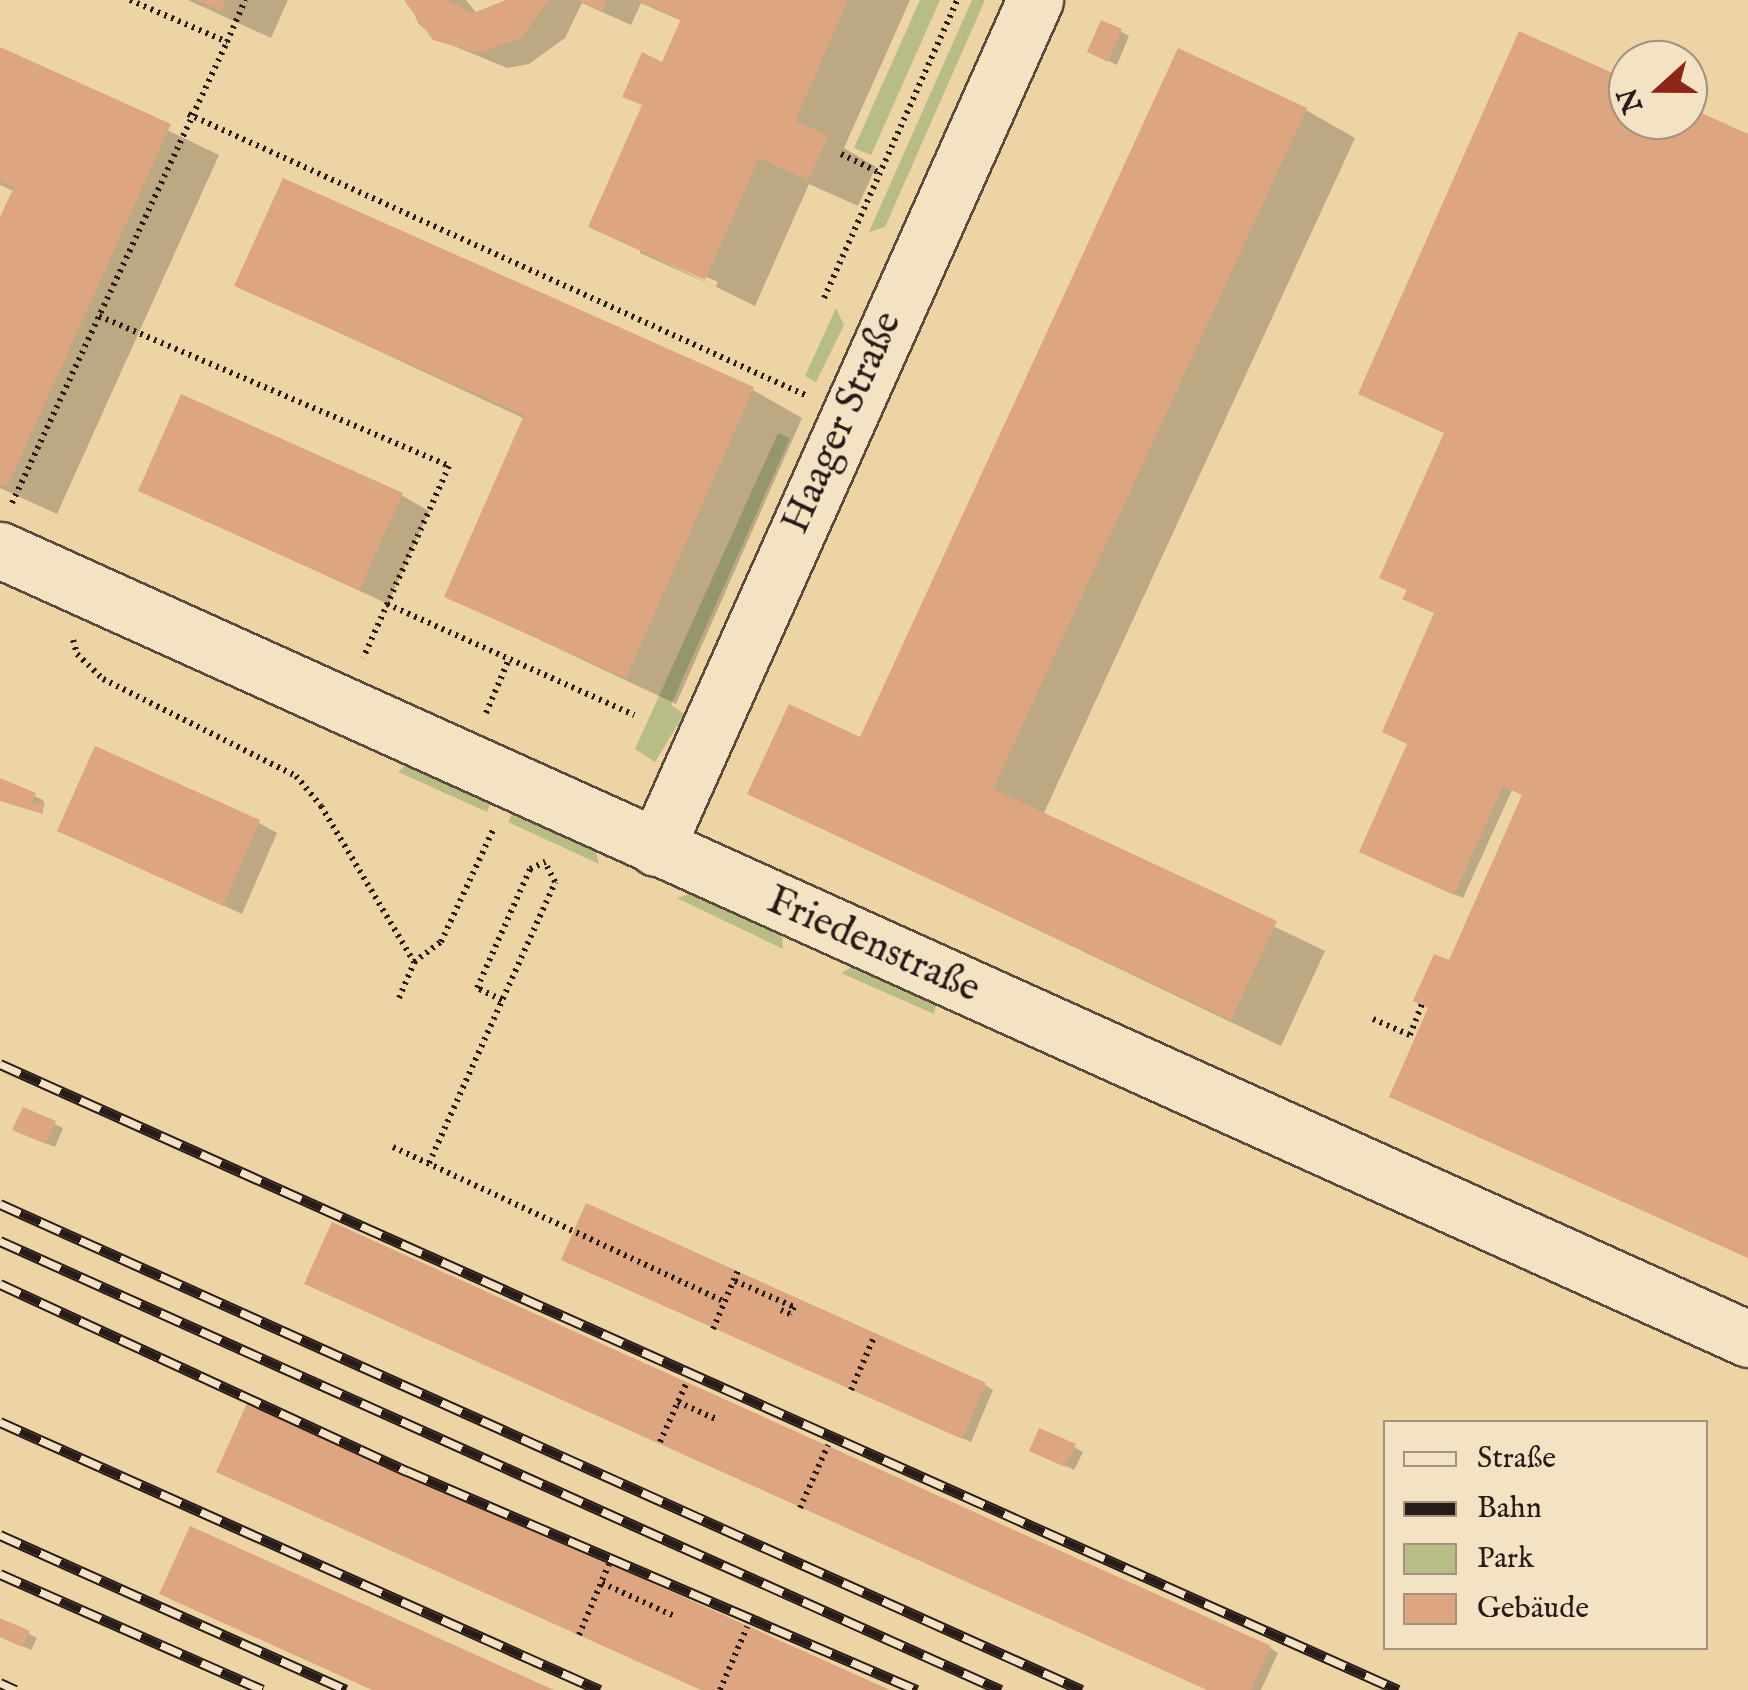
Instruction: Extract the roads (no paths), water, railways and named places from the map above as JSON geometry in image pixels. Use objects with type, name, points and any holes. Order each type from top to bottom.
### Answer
[{"type":"street","name":"Haager Straße","points":[[656,848],[1035,0]]},
{"type":"street","name":"Friedenstraße","points":[[3,532],[341,704],[1748,1339]]},
{"type":"railway","points":[[0,1064],[1398,1690]]},
{"type":"railway","points":[[0,1204],[1082,1690]]},
{"type":"railway","points":[[0,1241],[1001,1690]]},
{"type":"railway","points":[[0,1284],[407,1471],[917,1690]]},
{"type":"railway","points":[[0,1422],[600,1690]]},
{"type":"railway","points":[[0,1535],[346,1690]]},
{"type":"railway","points":[[0,1574],[263,1690]]},
{"type":"railway","points":[[0,1683],[16,1690]]}]
